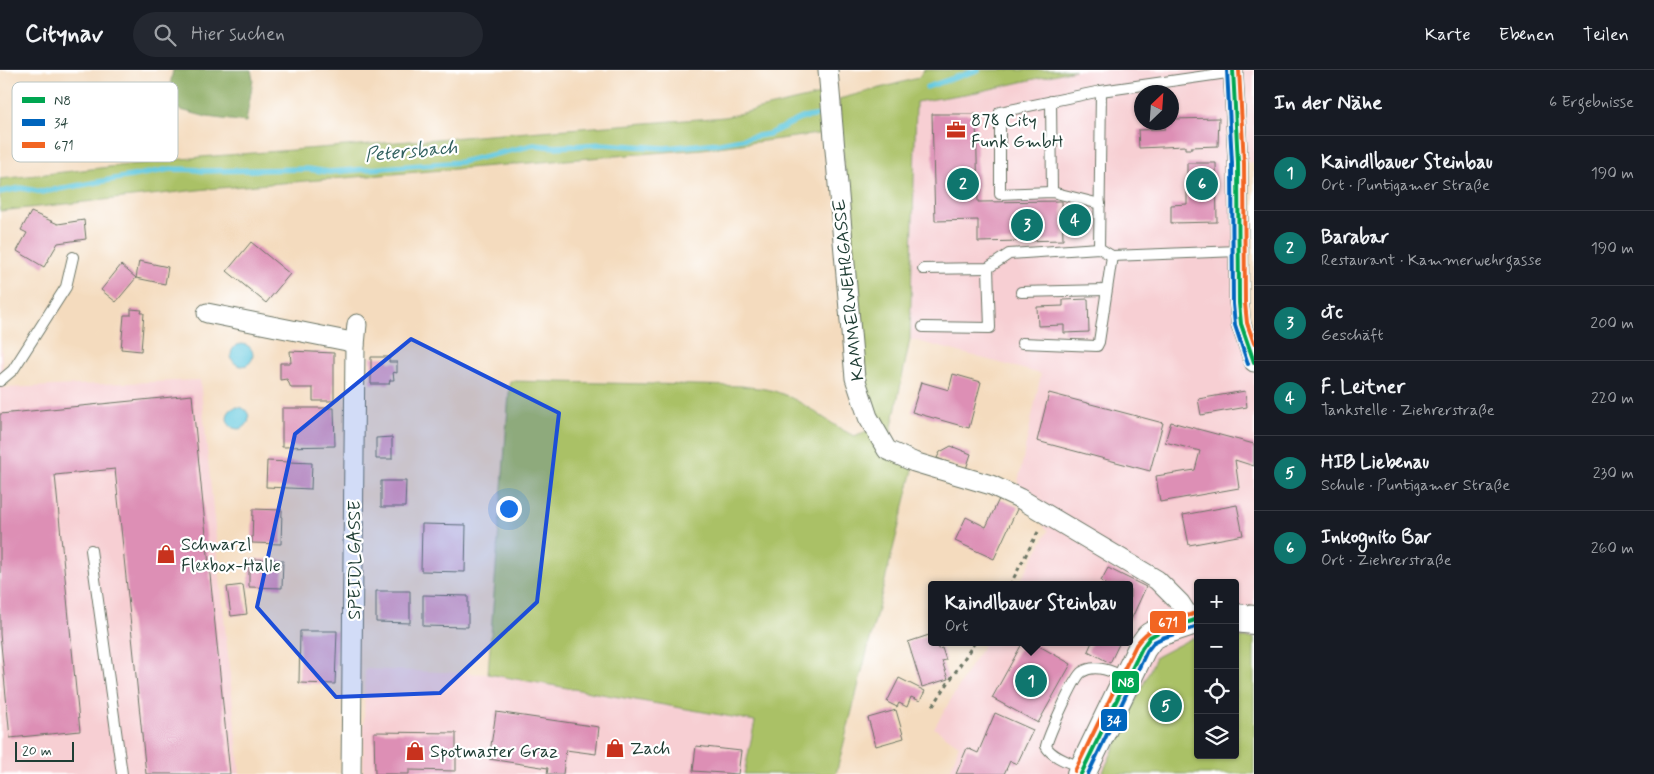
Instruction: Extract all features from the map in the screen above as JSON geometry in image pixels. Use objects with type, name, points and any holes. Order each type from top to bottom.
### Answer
[{"type":"main road","points":[[1239,618],[1254,620]]},
{"type":"main road","points":[[1083,771],[1142,648],[1150,637],[1194,620]]},
{"type":"street","name":"KAMMERWEHRGASSE","points":[[828,70],[855,378],[862,402],[878,437],[887,450],[914,462],[991,485],[1046,514],[1157,580],[1194,619]]},
{"type":"street","points":[[1233,71],[1238,163],[1238,252],[1241,324],[1254,362]]},
{"type":"street","points":[[207,313],[347,341],[355,345]]},
{"type":"street","name":"SPEIDLGASSE","points":[[351,774],[356,324]]},
{"type":"lane","points":[[1100,204],[1052,192],[1000,194],[1000,112],[1101,91],[1233,71]]},
{"type":"lane","points":[[1099,248],[1101,91]]},
{"type":"lane","points":[[1051,101],[1052,192]]},
{"type":"lane","points":[[923,269],[988,268],[1009,254],[1099,248],[1112,256],[1238,252]]},
{"type":"lane","points":[[1022,343],[1097,346],[1112,256]]},
{"type":"lane","points":[[0,382],[13,370],[66,287],[74,258]]},
{"type":"lane","points":[[923,327],[990,328],[988,268]]},
{"type":"lane","points":[[1021,292],[1106,290]]},
{"type":"lane","points":[[91,550],[122,774]]},
{"type":"lane","points":[[1083,771],[1048,750],[1046,746],[1077,677],[1087,669],[1099,668],[1111,670],[1127,678]]},
{"type":"path","points":[[1012,581],[1046,514]]},
{"type":"path","points":[[933,706],[972,646]]},
{"type":"highlighted area","points":[[411,339],[559,413],[537,602],[440,693],[336,697],[257,607],[295,434]]},
{"type":"shaded area","points":[[1075,70],[1254,70],[1254,162],[1238,163],[1238,251],[1254,362],[1254,774],[949,774],[959,745],[934,728],[983,646],[1133,646],[1133,581],[1020,581],[1048,531],[1017,487],[1041,374],[910,339],[915,102],[977,92]]},
{"type":"shaded area","name":"Schwarzl Flexbox-Halle","points":[[0,335],[4,388],[200,380],[240,774],[0,774]]},
{"type":"shaded area","name":"Zach","points":[[365,669],[488,674],[755,721],[744,774],[363,774]]},
{"type":"green space","points":[[173,70],[251,70],[253,80],[246,122],[207,117],[178,109],[178,82],[171,82]]},
{"type":"green space","points":[[924,70],[1075,70],[977,92],[916,102],[910,339],[889,441],[861,382],[839,99],[918,78]]},
{"type":"green space","points":[[824,94],[826,133],[702,149],[207,189],[0,211],[0,179],[155,162],[178,162],[178,160],[201,157],[725,117]]},
{"type":"green space","points":[[510,381],[742,386],[768,390],[787,396],[807,406],[854,436],[867,431],[914,466],[836,774],[744,774],[755,721],[488,674]]},
{"type":"green space","points":[[1194,638],[1194,759],[1239,759],[1239,638],[1254,638],[1254,774],[1102,774],[1156,657]]},
{"type":"water","points":[[242,344],[250,347],[253,355],[250,363],[242,366],[234,363],[231,355],[234,347]]},
{"type":"water","points":[[238,407],[246,410],[249,418],[246,426],[238,429],[230,426],[227,418],[230,410]]},
{"type":"building","points":[[932,114],[976,114],[978,202],[1062,201],[1063,240],[978,242],[978,220],[935,221]]},
{"type":"building","points":[[1219,118],[1218,146],[1191,147],[1191,149],[1185,149],[1185,146],[1139,148],[1138,130],[1179,130],[1179,119]]},
{"type":"building","points":[[1187,163],[1216,163],[1217,222],[1171,223],[1171,205],[1187,204]]},
{"type":"building","points":[[31,212],[58,224],[84,220],[86,239],[58,243],[44,267],[17,251],[27,233],[21,230]]},
{"type":"building","points":[[251,242],[290,274],[266,303],[227,271]]},
{"type":"building","points":[[139,261],[168,267],[165,284],[136,278]]},
{"type":"building","points":[[121,265],[136,278],[116,302],[101,290]]},
{"type":"building","points":[[1088,299],[1089,332],[1064,333],[1064,325],[1038,326],[1037,307],[1063,306],[1063,300]]},
{"type":"building","points":[[131,309],[142,310],[141,313],[144,313],[141,351],[121,349],[124,315],[131,315]]},
{"type":"building","points":[[290,351],[334,353],[334,401],[313,401],[313,388],[291,388],[287,379],[280,380],[280,363],[291,363]]},
{"type":"building","points":[[371,357],[389,357],[389,362],[397,362],[397,373],[393,372],[394,380],[390,380],[389,384],[371,384]]},
{"type":"building","points":[[953,374],[981,382],[969,428],[912,412],[921,382],[949,390]]},
{"type":"building","points":[[1245,391],[1247,407],[1201,415],[1198,399]]},
{"type":"building","points":[[1049,393],[1163,423],[1150,471],[1037,441]]},
{"type":"building","name":"Schwarzl Flexbox-Halle","points":[[192,395],[230,774],[146,774],[115,469],[55,475],[80,731],[10,738],[0,634],[0,414]]},
{"type":"building","points":[[282,408],[334,408],[335,446],[282,447]]},
{"type":"building","points":[[1171,422],[1254,444],[1254,466],[1235,460],[1239,488],[1160,502],[1156,476],[1195,470],[1200,451],[1165,442]]},
{"type":"building","points":[[392,437],[392,459],[376,459],[376,438]]},
{"type":"building","points":[[951,446],[971,454],[966,469],[937,458],[940,452]]},
{"type":"building","points":[[267,461],[312,463],[311,489],[266,487]]},
{"type":"building","points":[[381,481],[406,481],[405,507],[381,507]]},
{"type":"building","points":[[999,499],[1018,507],[994,559],[955,541],[966,517],[986,527]]},
{"type":"building","points":[[1237,505],[1243,535],[1189,545],[1183,515]]},
{"type":"building","points":[[253,509],[282,510],[281,544],[252,543]]},
{"type":"building","points":[[422,524],[466,525],[465,572],[421,571]]},
{"type":"building","points":[[249,559],[283,560],[282,588],[249,587]]},
{"type":"building","points":[[1108,568],[1146,587],[1133,615],[1133,581],[1101,581]]},
{"type":"building","points":[[243,585],[247,614],[231,616],[227,587]]},
{"type":"building","points":[[376,591],[410,591],[410,623],[376,622]]},
{"type":"building","points":[[423,595],[468,596],[468,627],[423,626]]},
{"type":"building","points":[[300,631],[337,631],[335,684],[299,683]]},
{"type":"building","points":[[928,635],[928,646],[937,646],[938,649],[942,648],[946,660],[942,661],[948,679],[922,687],[908,642]]},
{"type":"building","points":[[1021,646],[1039,646],[1071,664],[1038,723],[992,698]]},
{"type":"building","points":[[1090,646],[1118,646],[1110,663],[1088,651]]},
{"type":"building","points":[[899,678],[925,691],[920,701],[911,697],[907,707],[899,703],[897,707],[887,702]]},
{"type":"building","points":[[896,710],[904,738],[876,746],[868,718]]},
{"type":"building","points":[[496,712],[599,727],[596,754],[566,750],[563,774],[547,774],[548,768],[489,759]]},
{"type":"building","points":[[995,713],[1033,730],[1017,764],[1010,761],[1004,774],[956,774],[967,748],[978,753]]},
{"type":"building","name":"Spotmaster Graz","points":[[374,732],[456,733],[456,771],[409,770],[409,774],[375,774]]},
{"type":"building","points":[[696,746],[741,751],[738,774],[693,771]]},
{"type":"waterway","name":"Petersbach","points":[[927,87],[978,70]]},
{"type":"waterway","name":"Petersbach","points":[[0,192],[21,188],[42,192],[171,169],[203,171],[308,169],[329,172],[461,162],[534,145],[556,147],[601,144],[665,148],[720,143],[769,134],[802,118],[821,115]]},
{"type":"transit line","name":"34","points":[[1227,70],[1232,163],[1233,304],[1235,325],[1248,364]]},
{"type":"transit line","name":"N8","points":[[1233,70],[1238,163],[1239,303],[1241,324],[1254,362]]},
{"type":"transit line","name":"671","points":[[1239,70],[1244,163],[1245,303],[1247,323],[1254,343]]},
{"type":"transit line","name":"671","points":[[1075,771],[1136,645],[1148,632],[1155,628],[1194,614]]},
{"type":"transit line","name":"N8","points":[[1081,774],[1142,648],[1150,637],[1194,620]]},
{"type":"transit line","name":"34","points":[[1088,774],[1147,651],[1154,642],[1194,627]]},
{"type":"place","name":"878 City Funk GmbH","points":[[956,130]]},
{"type":"place","name":"Barabar","points":[[963,184]]},
{"type":"place","name":"Inkognito Bar","points":[[1202,184]]},
{"type":"place","name":"F. Leitner","points":[[1075,220]]},
{"type":"place","name":"ctc","points":[[1027,225]]},
{"type":"place","name":"Schwarzl Flexbox-Halle","points":[[166,554]]},
{"type":"place","name":"Kaindlbauer Steinbau","points":[[1031,681]]},
{"type":"place","name":"HIB Liebenau","points":[[1166,706]]},
{"type":"place","name":"Zach","points":[[615,748]]},
{"type":"place","name":"Spotmaster Graz","points":[[415,751]]}]
